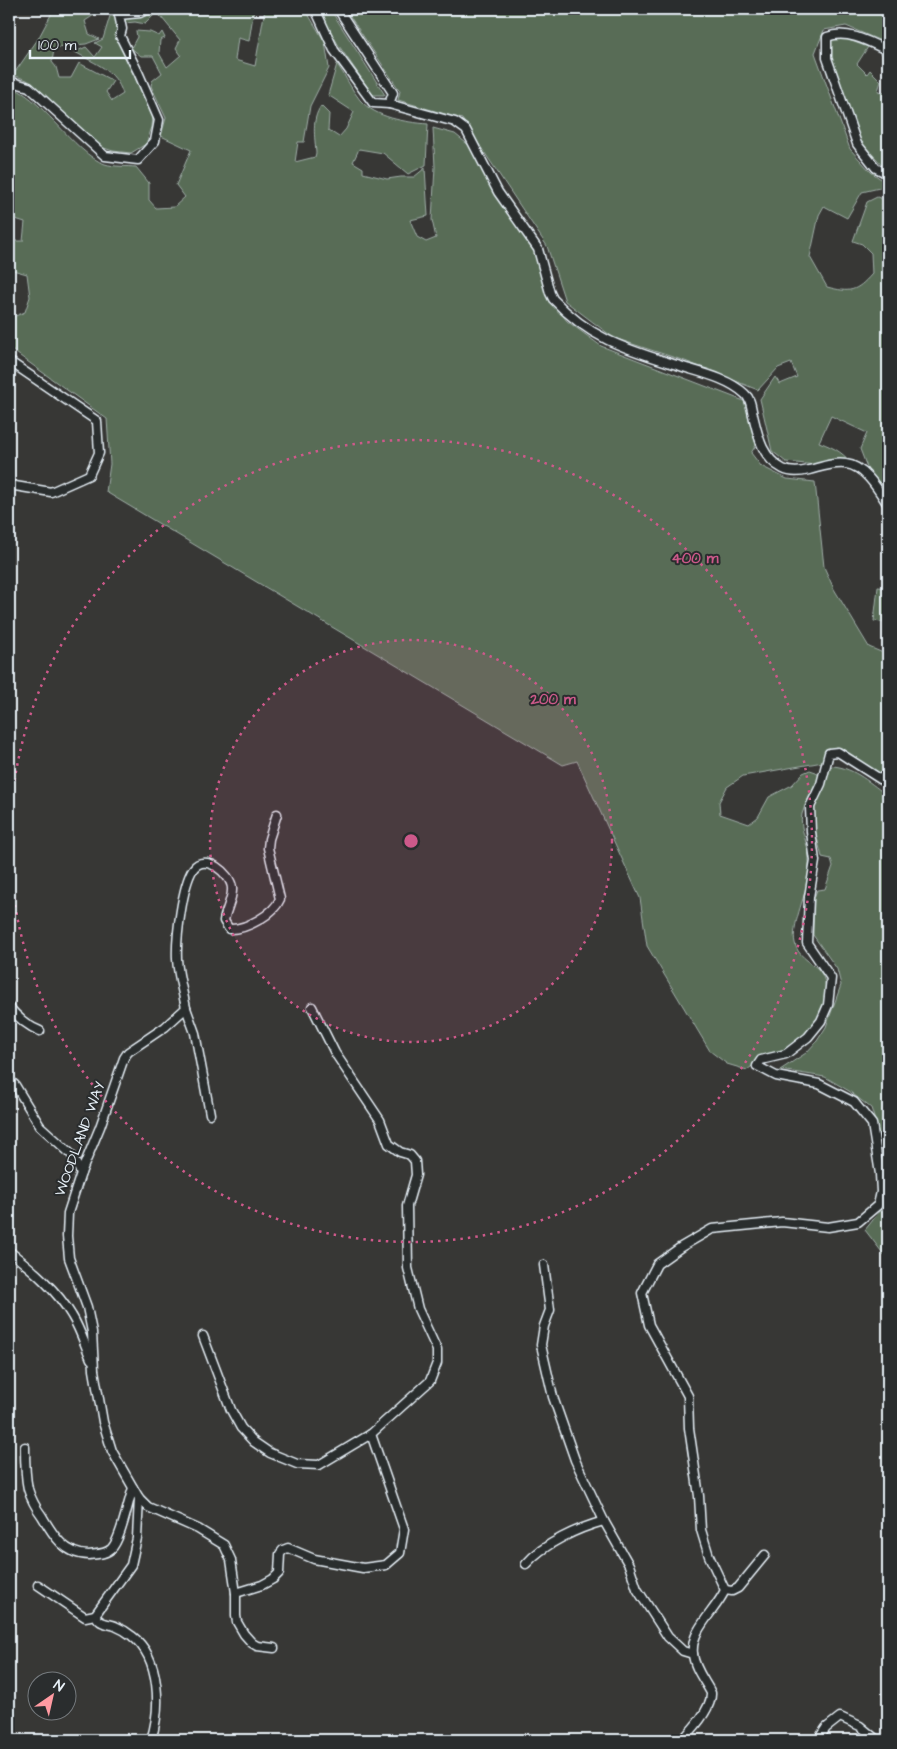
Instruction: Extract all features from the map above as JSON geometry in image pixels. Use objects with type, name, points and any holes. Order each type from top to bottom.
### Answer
[{"type":"street","points":[[9,81],[29,87],[105,156],[138,160],[154,141],[159,120],[120,36],[122,29],[119,14],[140,13],[147,9]]},
{"type":"street","points":[[315,9],[334,50],[372,103],[389,104],[455,122],[466,130],[498,192],[538,250],[550,293],[554,299],[585,327],[624,348],[695,370],[735,386],[746,394],[750,401],[763,450],[778,465],[785,470],[794,472],[838,464],[855,466],[864,473],[888,505]]},
{"type":"street","points":[[338,9],[393,93],[389,104]]},
{"type":"street","points":[[888,51],[863,39],[836,33],[827,37],[827,58],[857,144],[876,168],[888,174]]},
{"type":"street","points":[[9,361],[97,421],[100,454],[89,475],[51,492],[9,485]]},
{"type":"street","points":[[725,1590],[709,1556],[701,1530],[699,1496],[689,1428],[688,1396],[649,1325],[642,1293],[657,1264],[681,1247],[712,1230],[782,1222],[828,1227],[858,1222],[878,1205],[881,1192],[880,1174],[872,1124],[854,1102],[819,1084],[776,1076],[757,1066],[761,1060],[786,1054],[808,1037],[821,1022],[828,1005],[831,978],[807,943],[809,897],[816,861],[811,832],[810,807],[821,784],[829,753],[838,752],[888,784]]},
{"type":"street","points":[[210,1114],[195,1033],[186,1008],[177,959],[181,909],[188,879],[193,869],[202,863],[209,863],[219,869],[230,880],[232,892],[224,921],[229,929],[240,928],[274,911],[280,894],[268,848],[277,814]]},
{"type":"street","points":[[9,1007],[29,1027],[40,1031]]},
{"type":"street","points":[[203,1336],[231,1410],[241,1428],[254,1442],[270,1453],[297,1464],[319,1465],[371,1434],[430,1381],[436,1363],[437,1350],[418,1309],[408,1268],[407,1206],[416,1175],[415,1161],[410,1154],[400,1152],[389,1144],[380,1120],[335,1053],[312,1007]]},
{"type":"street","name":"WOODLAND WAY","points":[[186,1008],[165,1027],[128,1052],[124,1058],[68,1213],[66,1236],[69,1258],[87,1307],[92,1332],[94,1365],[103,1422],[112,1451],[139,1498],[148,1507],[192,1526],[224,1545],[231,1560],[236,1593],[236,1616],[244,1634],[257,1646],[270,1646],[274,1648]]},
{"type":"street","points":[[9,1080],[15,1085],[40,1126],[71,1154],[81,1173]]},
{"type":"street","points":[[9,1251],[29,1267],[59,1298],[73,1316],[94,1365]]},
{"type":"street","points":[[544,1265],[550,1310],[544,1326],[541,1345],[553,1397],[575,1460],[604,1521],[629,1566],[637,1589],[668,1637],[683,1652],[693,1654]]},
{"type":"street","points":[[236,1593],[273,1579],[279,1573],[280,1554],[288,1548],[314,1560],[363,1568],[386,1565],[400,1553],[404,1529],[371,1434]]},
{"type":"street","points":[[25,1447],[28,1490],[34,1504],[58,1542],[66,1548],[83,1555],[97,1554],[112,1549],[121,1529],[133,1488]]},
{"type":"street","points":[[95,1616],[131,1565],[138,1538],[139,1498]]},
{"type":"street","points":[[526,1564],[535,1554],[585,1526],[604,1521]]},
{"type":"street","points":[[725,1590],[732,1591],[738,1588],[765,1555]]},
{"type":"street","points":[[38,1585],[85,1617],[95,1616]]},
{"type":"street","points":[[682,1740],[704,1713],[712,1697],[696,1665],[693,1654],[694,1639],[725,1590]]},
{"type":"street","points":[[95,1616],[100,1622],[116,1626],[132,1636],[143,1647],[150,1660],[156,1684],[158,1709],[151,1740]]},
{"type":"street","points":[[818,1740],[826,1728],[840,1717],[860,1726],[877,1740]]},
{"type":"green space","points":[[54,9],[97,9],[94,15],[85,21],[89,34],[99,39],[86,44],[63,46],[54,49],[52,62],[56,67],[59,78],[71,78],[79,63],[113,81],[106,92],[112,101],[123,94],[115,79],[104,68],[75,52],[86,47],[95,57],[102,47],[95,43],[103,39],[110,16],[117,17],[118,30],[116,38],[153,115],[152,127],[146,144],[131,153],[113,151],[98,146],[42,92],[27,80],[13,75],[38,39]]},
{"type":"green space","points":[[161,9],[177,9],[180,14],[189,9],[254,9],[249,41],[238,38],[235,60],[255,66],[265,9],[305,9],[325,42],[329,68],[310,106],[304,142],[298,142],[295,162],[315,157],[315,123],[321,106],[329,114],[328,130],[339,137],[346,129],[354,112],[328,95],[337,64],[360,100],[374,111],[391,118],[428,124],[426,165],[408,174],[383,153],[359,149],[353,162],[363,168],[363,173],[387,179],[414,177],[425,168],[428,216],[410,220],[417,237],[426,242],[436,238],[432,220],[435,167],[433,128],[455,134],[471,147],[493,192],[534,249],[547,295],[567,321],[601,346],[744,401],[756,445],[751,453],[761,466],[787,479],[815,482],[824,567],[834,589],[869,647],[888,655],[888,782],[841,749],[829,750],[823,762],[743,776],[727,787],[719,802],[720,814],[749,824],[758,817],[769,797],[792,785],[803,773],[810,770],[816,772],[819,776],[801,820],[809,858],[809,872],[794,936],[798,951],[822,974],[826,990],[821,1014],[817,1022],[799,1041],[763,1059],[747,1070],[727,1064],[710,1051],[647,946],[640,898],[577,761],[563,765],[106,492],[110,464],[107,419],[9,348],[9,314],[13,317],[25,312],[30,297],[27,274],[9,269],[9,241],[23,241],[25,222],[9,217],[9,88],[20,91],[31,99],[93,158],[109,165],[136,167],[149,183],[149,200],[156,208],[174,207],[185,197],[176,185],[191,150],[161,136],[166,118],[151,86],[152,81],[162,73],[153,56],[141,56],[131,48],[137,37],[136,31],[150,32],[159,36],[162,32],[165,38],[160,40],[159,53],[167,67],[181,55],[176,48],[180,40],[157,12]]},
{"type":"green space","points":[[318,9],[330,9],[385,95],[373,95],[339,46]]},
{"type":"green space","points":[[345,9],[888,9],[888,44],[846,26],[824,30],[815,53],[850,149],[871,172],[888,184],[888,186],[862,192],[847,218],[824,206],[819,215],[810,257],[827,287],[841,290],[857,288],[872,274],[871,253],[862,244],[853,241],[867,202],[877,197],[884,199],[882,205],[888,206],[888,492],[868,470],[860,449],[867,433],[831,416],[819,442],[840,452],[856,469],[786,462],[772,451],[760,399],[775,377],[780,384],[797,377],[791,363],[778,368],[758,390],[685,361],[614,338],[565,301],[547,246],[462,119],[398,100],[400,91]]},
{"type":"green space","points":[[157,12],[145,24],[125,23],[125,18],[139,17]]},
{"type":"green space","points":[[840,37],[868,47],[857,64],[867,74],[870,70],[881,81],[878,91],[888,94],[888,171],[859,140],[829,56],[829,40]]},
{"type":"green space","points":[[878,587],[888,588],[888,623],[874,621]]},
{"type":"green space","points":[[833,766],[856,773],[888,796],[888,1186],[887,1159],[871,1108],[849,1091],[825,1077],[780,1070],[806,1053],[817,1041],[826,1027],[841,985],[837,969],[813,935],[814,898],[817,890],[825,889],[833,866],[831,859],[822,857],[815,830],[815,805],[822,791],[829,767]]},
{"type":"green space","points":[[888,1186],[888,1260],[865,1230],[884,1206]]}]
